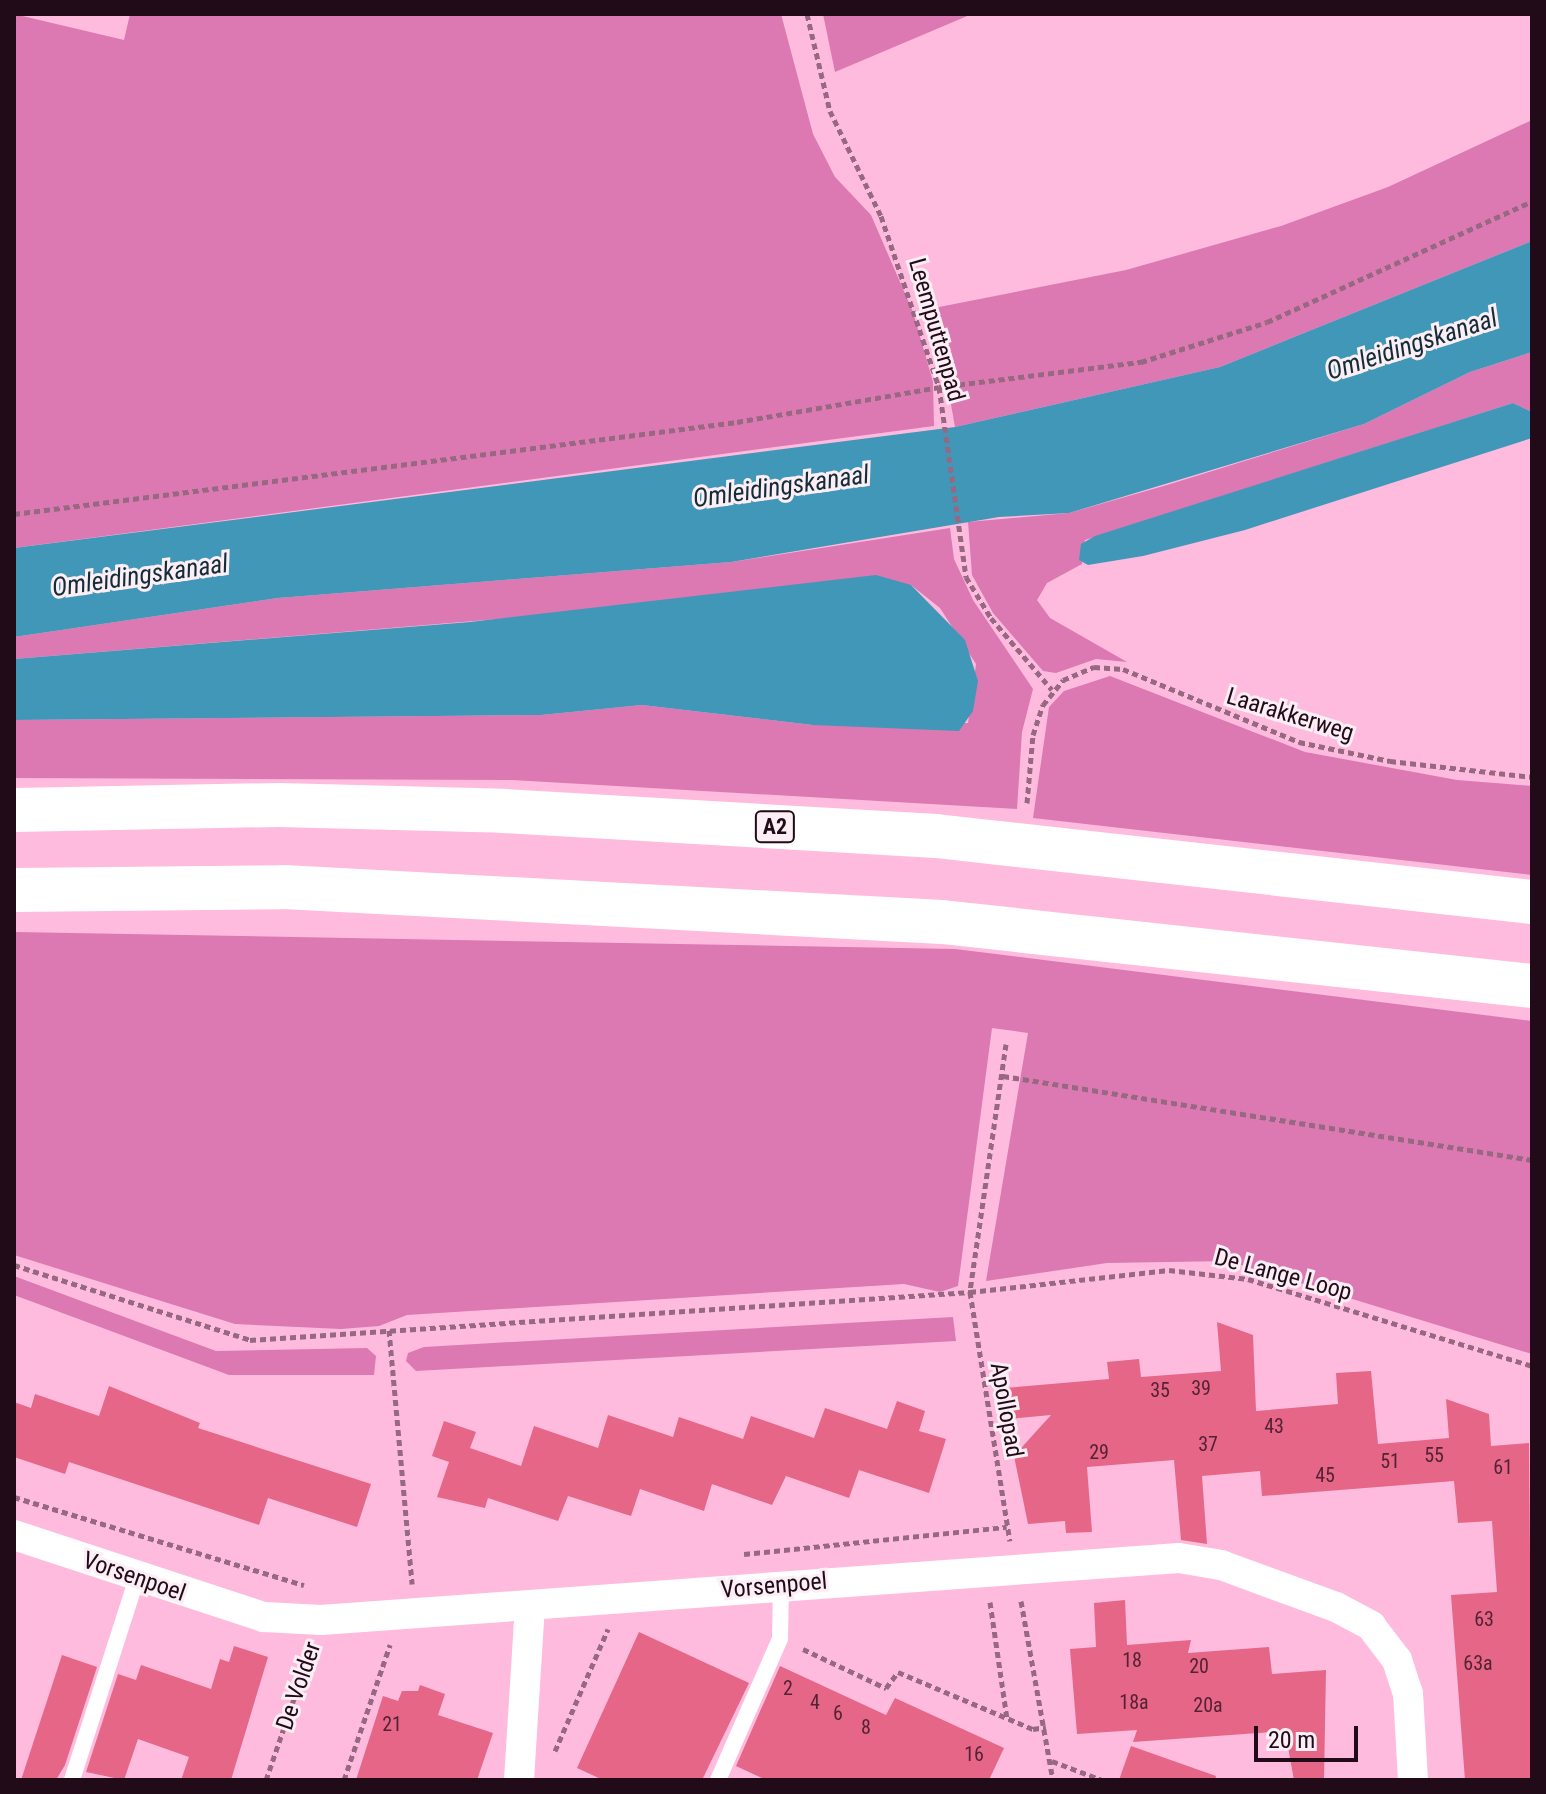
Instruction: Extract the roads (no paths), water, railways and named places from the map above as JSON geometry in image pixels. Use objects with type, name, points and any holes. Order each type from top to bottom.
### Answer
[{"type":"highway","name":"A2","points":[[14,810],[279,805],[503,811],[936,836],[1532,902]]},
{"type":"highway","points":[[14,890],[284,887],[942,922],[1532,986]]},
{"type":"street","name":"Vorsenpoel","points":[[14,1535],[264,1617],[321,1620],[530,1607],[1000,1567],[1179,1558],[1221,1565],[1336,1607],[1371,1626],[1397,1660],[1408,1693],[1413,1780]]},
{"type":"street","points":[[519,1780],[530,1607]]},
{"type":"lane","points":[[72,1780],[137,1577]]},
{"type":"lane","points":[[720,1779],[780,1639],[781,1585]]},
{"type":"water","name":"Omleidingskanaal","points":[[1532,241],[1532,352],[1470,372],[1364,424],[1069,513],[999,517],[731,562],[278,598],[14,637],[14,548],[955,427],[1220,367]]},
{"type":"water","points":[[1513,403],[1532,412],[1532,438],[1245,530],[1143,556],[1088,565],[1079,560],[1081,544],[1095,536]]},
{"type":"water","points":[[876,575],[911,585],[965,640],[978,681],[973,711],[959,731],[813,725],[642,705],[541,715],[14,720],[14,659],[470,622]]}]
